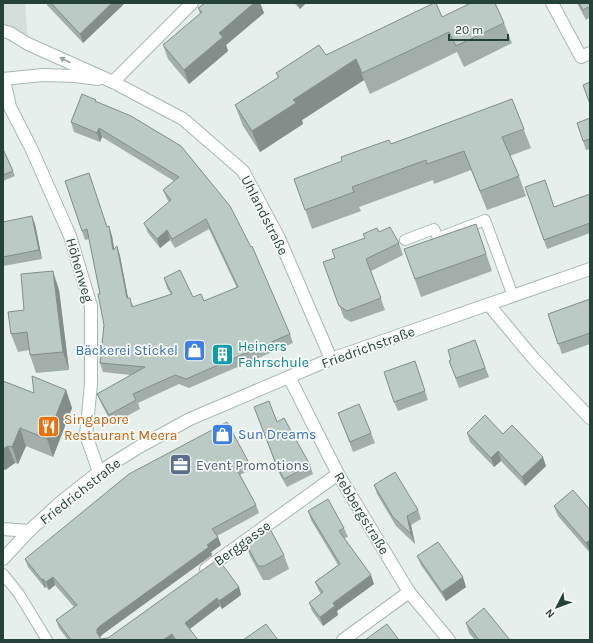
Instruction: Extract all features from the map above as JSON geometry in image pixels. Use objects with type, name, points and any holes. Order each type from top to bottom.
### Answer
[{"type":"street","points":[[113,82],[192,3]]},
{"type":"street","points":[[552,3],[585,55]]},
{"type":"street","name":"Uhlandstraße","points":[[3,31],[10,33],[28,44],[113,82],[183,119],[244,171],[279,238],[331,359]]},
{"type":"street","name":"Uhlandstraße","points":[[3,80],[43,75],[76,76],[113,82]]},
{"type":"street","name":"Höhenweg","points":[[3,80],[10,107],[32,150],[70,236],[91,306],[92,384],[86,435],[99,472]]},
{"type":"street","name":"Friedrichstraße","points":[[3,559],[28,531],[62,501],[99,472],[139,447],[190,419],[331,359],[590,270]]},
{"type":"street","points":[[489,304],[529,354],[590,418]]},
{"type":"street","name":"Rebbergstraße","points":[[289,377],[338,474],[409,592],[449,640]]},
{"type":"street","name":"Berggasse","points":[[197,575],[338,474]]},
{"type":"street","points":[[3,529],[28,531]]},
{"type":"street","points":[[343,640],[409,592]]},
{"type":"lane","points":[[404,240],[434,229],[438,238],[485,220],[512,296]]},
{"type":"lane","points":[[3,574],[19,594],[47,640]]},
{"type":"shaded area","points":[[3,3],[25,3],[28,44],[3,31]]},
{"type":"building","points":[[51,3],[112,3],[80,34]]},
{"type":"building","points":[[205,3],[254,3],[219,33],[223,37],[184,70],[163,45],[202,12],[198,8]]},
{"type":"building","points":[[436,3],[442,17],[471,3],[495,3],[504,23],[456,46],[449,32],[362,73],[356,59],[293,100],[296,103],[252,131],[235,105],[279,77],[276,73],[319,45],[326,55]]},
{"type":"building","points":[[579,3],[590,3],[590,10],[588,7],[583,10]]},
{"type":"building","points":[[590,82],[590,104],[583,85]]},
{"type":"building","points":[[82,94],[131,116],[181,146],[230,206],[251,247],[252,246],[290,334],[186,379],[175,375],[133,394],[136,400],[109,415],[97,394],[145,367],[100,363],[104,325],[98,294],[100,294],[87,229],[82,231],[65,181],[89,173],[107,227],[109,226],[113,250],[117,246],[127,298],[130,298],[132,307],[172,294],[164,278],[180,270],[193,297],[201,294],[204,301],[238,287],[206,219],[172,239],[167,230],[157,239],[144,224],[171,200],[163,190],[179,177],[99,128],[97,133],[71,122]]},
{"type":"building","points":[[512,99],[524,129],[502,137],[519,176],[480,191],[464,151],[427,164],[426,160],[352,187],[354,192],[305,210],[294,179],[342,161],[341,157],[389,140],[391,144]]},
{"type":"building","points":[[590,118],[590,139],[583,141],[577,123]]},
{"type":"building","points":[[3,149],[13,171],[3,175]]},
{"type":"building","points":[[545,180],[554,207],[590,194],[590,223],[544,240],[525,187]]},
{"type":"building","points":[[32,216],[39,250],[3,257],[3,222]]},
{"type":"building","points":[[476,224],[486,254],[415,279],[404,249]]},
{"type":"building","points":[[390,227],[399,243],[366,259],[381,298],[347,311],[339,306],[323,262],[335,258],[332,250],[365,238],[363,234],[377,228],[379,232]]},
{"type":"building","points":[[53,271],[63,352],[30,355],[27,332],[11,334],[8,312],[24,310],[21,274]]},
{"type":"building","points":[[590,299],[590,333],[558,344],[548,314]]},
{"type":"building","points":[[475,340],[485,368],[456,378],[449,361],[451,360],[448,350]]},
{"type":"building","points":[[415,361],[425,391],[394,402],[384,372]]},
{"type":"building","points":[[32,376],[66,390],[47,439],[20,428],[12,447],[8,446],[3,449],[3,381],[34,393]]},
{"type":"building","points":[[269,401],[277,422],[284,418],[310,465],[284,479],[276,464],[254,407]]},
{"type":"building","points":[[359,404],[371,433],[350,442],[338,413]]},
{"type":"building","points":[[485,415],[503,434],[512,425],[543,457],[522,477],[498,451],[491,458],[467,433]]},
{"type":"building","points":[[227,422],[248,461],[236,468],[256,505],[212,529],[218,537],[207,545],[209,547],[100,626],[97,629],[97,633],[101,639],[108,638],[218,559],[239,587],[219,601],[217,598],[185,623],[198,640],[176,640],[172,634],[163,640],[71,640],[56,620],[77,605],[53,577],[46,582],[43,579],[42,580],[25,559],[129,474]]},
{"type":"building","points":[[395,472],[418,510],[407,516],[411,534],[393,517],[374,485]]},
{"type":"building","points":[[573,490],[590,510],[590,540],[586,543],[554,506]]},
{"type":"building","points":[[328,499],[344,528],[339,531],[371,575],[333,603],[335,606],[320,617],[309,603],[323,592],[315,582],[340,564],[308,511]]},
{"type":"building","points":[[270,529],[284,555],[264,566],[258,566],[245,542]]},
{"type":"building","points":[[438,542],[463,577],[442,592],[417,556]]},
{"type":"building","points":[[484,608],[510,640],[479,640],[466,623]]},
{"type":"building","points":[[266,624],[278,640],[243,640]]},
{"type":"building","points":[[387,624],[399,640],[365,640]]},
{"type":"place","name":"Bäckerei Stickel","points":[[194,350]]},
{"type":"place","name":"Heiners Fahrschule","points":[[223,354]]},
{"type":"place","name":"Singapore Restaurant Meera","points":[[49,427]]},
{"type":"place","name":"Sun Dreams","points":[[223,434]]},
{"type":"place","name":"Event Promotions","points":[[181,465]]}]
